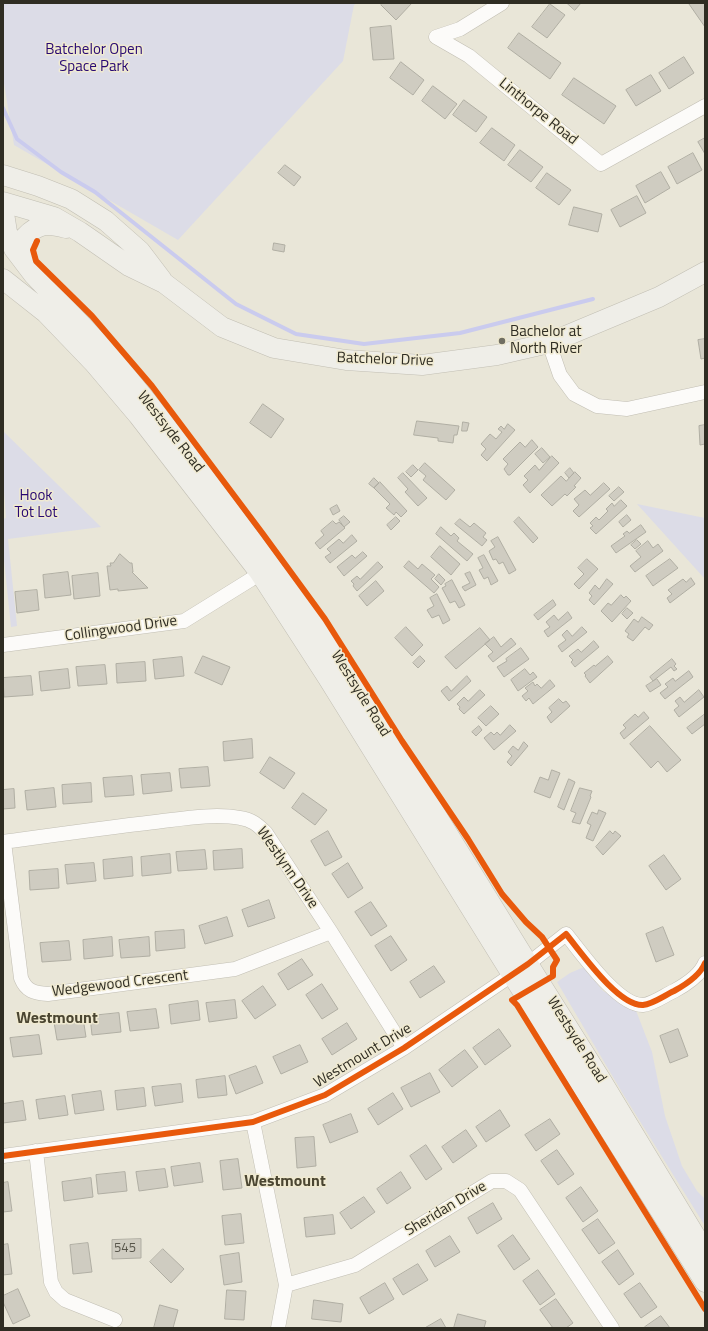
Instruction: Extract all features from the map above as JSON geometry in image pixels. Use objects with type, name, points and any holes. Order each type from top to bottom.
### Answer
[{"type":"main road","name":"Batchelor Drive","points":[[3,175],[38,186],[71,199],[106,222],[140,251],[164,283]]},
{"type":"main road","name":"Batchelor Drive","points":[[3,202],[54,217],[80,232],[129,266],[164,283],[222,327],[274,348],[346,360],[422,365],[497,355],[549,343],[659,298],[705,272]]},
{"type":"main road","name":"Westsyde Road","points":[[3,207],[7,232],[14,249],[33,274],[106,351],[198,468],[265,569]]},
{"type":"main road","points":[[33,274],[25,253],[25,237],[32,230],[42,225],[53,224],[80,232]]},
{"type":"main road","points":[[3,267],[46,313]]},
{"type":"main road","name":"Westsyde Road","points":[[3,279],[46,313],[94,363],[338,658],[705,1282]]},
{"type":"main road","name":"Westsyde Road","points":[[520,969],[601,1080],[705,1252]]},
{"type":"street","name":"Linthorpe Road","points":[[502,3],[460,29],[436,36],[469,56],[602,164],[705,106]]},
{"type":"street","points":[[549,343],[560,375],[574,394],[597,406],[627,409],[705,392]]},
{"type":"street","name":"Collingwood Drive","points":[[3,645],[184,621],[265,569]]},
{"type":"street","name":"Westlynn Drive","points":[[4,842],[168,820],[222,816],[245,819],[258,825],[266,833],[331,932],[404,1048]]},
{"type":"street","name":"Wedgewood Crescent","points":[[4,842],[21,978],[24,986],[30,991],[38,994],[48,994],[235,969],[331,932]]},
{"type":"street","name":"Westmount Drive","points":[[3,1156],[253,1122],[325,1095],[404,1048],[520,969],[566,934],[608,985],[625,999],[642,1005],[683,986],[703,969],[705,964]]},
{"type":"street","points":[[253,1122],[286,1285],[278,1328]]},
{"type":"street","points":[[36,1151],[51,1282],[56,1292],[65,1300],[115,1320]]},
{"type":"street","name":"Sheridan Drive","points":[[286,1285],[355,1264],[492,1182],[506,1181],[520,1190],[612,1328]]},
{"type":"green space","name":"Batchelor Open Space Park","points":[[3,3],[357,3],[354,5],[343,61],[178,240],[14,145],[3,77]]},
{"type":"green space","name":"Hook Tot Lot","points":[[3,431],[101,527],[8,539],[17,626],[11,627],[3,550],[3,519],[6,518],[3,477]]},
{"type":"green space","points":[[637,504],[705,518],[705,579]]},
{"type":"green space","points":[[584,967],[603,991],[635,1008],[652,1052],[665,1116],[682,1166],[697,1191],[705,1199],[705,1226],[623,1094],[557,982],[570,973]]},
{"type":"building","points":[[383,3],[412,3],[396,20],[381,5]]},
{"type":"building","points":[[567,3],[581,3],[575,10]]},
{"type":"building","points":[[705,3],[705,27],[689,4]]},
{"type":"building","points":[[550,4],[565,15],[547,38],[532,27]]},
{"type":"building","points":[[391,26],[394,59],[373,60],[370,28]]},
{"type":"building","points":[[519,33],[561,63],[550,79],[508,48]]},
{"type":"building","points":[[684,57],[694,73],[669,89],[659,73]]},
{"type":"building","points":[[401,62],[424,80],[413,95],[390,78]]},
{"type":"building","points":[[651,75],[661,91],[636,106],[626,90]]},
{"type":"building","points":[[574,78],[616,106],[604,124],[562,95]]},
{"type":"building","points":[[433,86],[457,104],[445,119],[422,101]]},
{"type":"building","points":[[464,100],[487,117],[476,132],[453,115]]},
{"type":"building","points":[[492,128],[515,145],[504,161],[480,143]]},
{"type":"building","points":[[705,138],[705,154],[698,142]]},
{"type":"building","points":[[520,150],[543,167],[531,182],[508,165]]},
{"type":"building","points":[[693,153],[702,170],[677,184],[668,167]]},
{"type":"building","points":[[285,165],[301,177],[294,186],[278,173]]},
{"type":"building","points":[[661,172],[670,188],[645,203],[636,186]]},
{"type":"building","points":[[547,173],[571,190],[559,205],[536,188]]},
{"type":"building","points":[[637,196],[646,213],[620,227],[611,210]]},
{"type":"building","points":[[574,207],[602,214],[598,232],[569,225]]},
{"type":"building","points":[[274,243],[285,245],[284,252],[273,250]]},
{"type":"building","points":[[705,339],[705,358],[701,359],[698,340]]},
{"type":"building","points":[[263,404],[284,419],[271,438],[250,423]]},
{"type":"building","points":[[417,421],[459,426],[457,435],[454,435],[453,443],[438,441],[438,438],[414,435]]},
{"type":"building","points":[[463,422],[469,423],[467,431],[462,431]]},
{"type":"building","points":[[508,424],[515,430],[487,461],[481,455],[486,449],[481,444],[490,434],[496,439],[502,432],[498,429],[501,426],[504,429]]},
{"type":"building","points":[[705,425],[705,444],[700,445],[699,426]]},
{"type":"building","points":[[532,440],[538,447],[510,475],[508,475],[504,469],[508,464],[503,459],[520,442],[525,447]]},
{"type":"building","points":[[542,448],[550,457],[543,463],[535,454]]},
{"type":"building","points":[[552,456],[559,463],[530,493],[523,485],[528,480],[524,476],[535,465],[539,470]]},
{"type":"building","points":[[425,463],[455,490],[446,500],[423,480],[426,476],[419,470]]},
{"type":"building","points":[[413,465],[418,470],[411,477],[406,472]]},
{"type":"building","points":[[570,468],[574,473],[569,478],[565,473]]},
{"type":"building","points":[[575,472],[581,478],[574,486],[576,487],[567,496],[565,494],[552,506],[541,495],[561,476],[566,481]]},
{"type":"building","points":[[403,473],[427,498],[418,506],[405,492],[408,489],[398,478]]},
{"type":"building","points":[[374,478],[379,483],[374,488],[369,484]]},
{"type":"building","points":[[380,482],[407,511],[401,517],[396,512],[394,515],[386,508],[390,504],[374,488]]},
{"type":"building","points":[[604,483],[610,489],[579,517],[573,511],[579,505],[574,499],[585,490],[590,495]]},
{"type":"building","points":[[619,487],[624,492],[614,501],[609,496]]},
{"type":"building","points":[[621,500],[627,506],[596,534],[590,528],[593,526],[590,523],[596,517],[599,520],[608,511],[606,509],[612,503],[614,506]]},
{"type":"building","points":[[337,505],[340,511],[333,515],[330,509]]},
{"type":"building","points":[[627,515],[631,520],[623,527],[619,522]]},
{"type":"building","points":[[344,516],[350,522],[344,527],[339,520]]},
{"type":"building","points":[[396,517],[400,521],[391,530],[387,525]]},
{"type":"building","points":[[519,517],[538,538],[533,543],[514,522]]},
{"type":"building","points":[[460,519],[470,527],[474,523],[486,533],[483,537],[487,540],[482,546],[455,524]]},
{"type":"building","points":[[333,521],[336,524],[339,522],[345,528],[320,549],[315,543],[324,535],[321,531]]},
{"type":"building","points":[[641,525],[646,532],[616,553],[611,546],[625,536],[623,534],[627,531],[629,533]]},
{"type":"building","points":[[441,527],[451,536],[454,533],[459,538],[457,541],[473,554],[467,561],[436,534]]},
{"type":"building","points":[[352,535],[357,541],[330,563],[325,557],[331,553],[327,549],[339,539],[343,543]]},
{"type":"building","points":[[498,537],[516,570],[509,574],[503,562],[499,564],[496,559],[493,560],[489,551],[495,547],[491,541]]},
{"type":"building","points":[[637,540],[641,544],[635,549],[631,545]]},
{"type":"building","points":[[648,541],[653,548],[658,544],[663,551],[635,572],[630,566],[641,557],[636,551]]},
{"type":"building","points":[[440,546],[460,564],[451,575],[431,557]]},
{"type":"building","points":[[363,552],[367,556],[344,576],[337,567],[352,555],[355,558]]},
{"type":"building","points":[[120,554],[132,563],[132,572],[148,588],[118,591],[118,589],[110,590],[107,566],[111,566],[110,563],[113,563]]},
{"type":"building","points":[[484,555],[498,581],[491,585],[488,577],[484,579],[479,570],[483,568],[478,558]]},
{"type":"building","points":[[587,559],[598,569],[579,589],[574,584],[584,574],[578,568]]},
{"type":"building","points":[[670,559],[678,568],[653,586],[646,576]]},
{"type":"building","points":[[409,561],[418,569],[422,564],[435,575],[431,579],[439,587],[434,593],[404,567]]},
{"type":"building","points":[[378,562],[383,567],[357,591],[351,581],[357,576],[360,579]]},
{"type":"building","points":[[68,572],[71,595],[45,598],[43,575]]},
{"type":"building","points":[[470,572],[476,585],[465,591],[462,587],[470,583],[465,574]]},
{"type":"building","points":[[98,573],[100,596],[74,599],[72,576]]},
{"type":"building","points":[[439,574],[445,580],[441,585],[435,579]]},
{"type":"building","points":[[691,578],[695,584],[670,603],[667,598],[672,594],[668,590],[683,579],[686,582]]},
{"type":"building","points":[[607,579],[613,584],[594,605],[589,600],[592,596],[589,593],[595,585],[599,589]]},
{"type":"building","points":[[452,580],[465,605],[459,608],[455,601],[450,603],[442,588],[446,586],[445,584]]},
{"type":"building","points":[[376,581],[384,591],[367,606],[359,596]]},
{"type":"building","points":[[37,590],[39,610],[17,613],[15,592]]},
{"type":"building","points":[[437,594],[450,620],[443,624],[439,615],[432,618],[427,610],[434,606],[430,598]]},
{"type":"building","points":[[621,595],[624,598],[626,596],[631,601],[612,622],[601,611],[608,603],[611,605]]},
{"type":"building","points":[[553,600],[556,605],[538,620],[534,615]]},
{"type":"building","points":[[627,608],[633,613],[627,619],[622,614]]},
{"type":"building","points":[[568,612],[572,618],[548,637],[544,631],[550,627],[546,622],[554,615],[558,620]]},
{"type":"building","points":[[642,617],[653,625],[649,630],[645,627],[633,641],[627,637],[629,634],[625,631],[634,619],[638,622]]},
{"type":"building","points":[[406,627],[423,645],[412,656],[395,638]]},
{"type":"building","points":[[582,627],[587,632],[562,652],[558,646],[566,640],[562,635],[567,630],[572,636]]},
{"type":"building","points":[[480,628],[490,640],[456,669],[445,657]]},
{"type":"building","points":[[494,637],[501,647],[511,638],[516,644],[493,662],[488,656],[493,652],[485,644]]},
{"type":"building","points":[[594,641],[599,647],[575,667],[571,662],[573,660],[569,656],[578,649],[581,652]]},
{"type":"building","points":[[521,648],[529,659],[504,677],[497,667],[507,661],[506,659]]},
{"type":"building","points":[[203,656],[230,667],[222,685],[195,673]]},
{"type":"building","points":[[420,656],[425,661],[418,668],[413,663]]},
{"type":"building","points":[[608,656],[613,662],[590,683],[584,673]]},
{"type":"building","points":[[182,657],[184,676],[155,679],[153,660]]},
{"type":"building","points":[[672,659],[676,664],[674,666],[677,669],[674,671],[671,667],[653,681],[650,677]]},
{"type":"building","points":[[145,662],[146,681],[117,683],[116,664]]},
{"type":"building","points":[[105,665],[107,684],[78,686],[76,667]]},
{"type":"building","points":[[68,669],[70,688],[41,691],[39,672]]},
{"type":"building","points":[[525,669],[530,675],[533,672],[537,677],[518,691],[511,680]]},
{"type":"building","points":[[689,671],[693,677],[665,699],[660,693],[668,687],[665,684],[673,678],[675,681]]},
{"type":"building","points":[[31,676],[33,695],[4,697],[3,678]]},
{"type":"building","points":[[467,676],[471,681],[449,701],[441,691],[447,686],[451,691]]},
{"type":"building","points":[[657,679],[661,685],[650,692],[646,686]]},
{"type":"building","points":[[550,680],[555,686],[533,704],[529,698],[526,701],[522,696],[528,691],[525,688],[533,682],[535,686],[537,684],[541,688]]},
{"type":"building","points":[[480,690],[485,695],[464,714],[459,709],[460,707],[457,704],[464,697],[468,701]]},
{"type":"building","points":[[699,690],[704,697],[679,717],[674,710],[679,706],[675,701],[680,697],[684,702]]},
{"type":"building","points":[[559,699],[563,703],[566,701],[570,706],[551,723],[547,717],[552,712],[549,708]]},
{"type":"building","points":[[491,706],[499,714],[486,726],[478,718]]},
{"type":"building","points":[[644,712],[649,718],[624,739],[620,733],[626,728],[623,725],[635,714],[638,717]]},
{"type":"building","points":[[705,714],[705,724],[692,734],[687,728]]},
{"type":"building","points":[[510,725],[516,731],[494,750],[484,738],[491,732],[494,735],[497,732],[500,735]]},
{"type":"building","points":[[479,726],[482,730],[476,736],[472,732]]},
{"type":"building","points":[[650,726],[681,760],[667,772],[658,761],[651,768],[630,744]]},
{"type":"building","points":[[252,739],[253,758],[224,761],[223,742]]},
{"type":"building","points":[[524,742],[528,746],[511,766],[507,762],[512,756],[508,752],[513,746],[518,750]]},
{"type":"building","points":[[270,757],[295,773],[284,789],[260,773]]},
{"type":"building","points":[[208,767],[210,786],[181,788],[179,769]]},
{"type":"building","points":[[552,770],[560,773],[550,798],[534,792],[540,777],[548,780]]},
{"type":"building","points":[[170,773],[172,791],[143,794],[141,775]]},
{"type":"building","points":[[132,776],[134,795],[105,797],[103,778]]},
{"type":"building","points":[[569,779],[575,782],[564,810],[558,807]]},
{"type":"building","points":[[91,783],[92,802],[63,804],[62,785]]},
{"type":"building","points":[[54,788],[56,807],[27,810],[25,791]]},
{"type":"building","points":[[580,788],[592,791],[580,824],[572,822],[576,813],[571,811]]},
{"type":"building","points":[[14,789],[15,808],[3,809],[3,790]]},
{"type":"building","points":[[303,793],[327,810],[315,825],[292,808]]},
{"type":"building","points":[[599,810],[606,813],[593,841],[586,838],[591,825],[587,823],[592,812],[597,814]]},
{"type":"building","points":[[328,831],[342,857],[325,866],[311,841]]},
{"type":"building","points":[[610,831],[613,834],[615,831],[621,836],[603,855],[596,847]]},
{"type":"building","points":[[242,849],[243,868],[214,870],[213,851]]},
{"type":"building","points":[[205,850],[207,869],[178,871],[176,852]]},
{"type":"building","points":[[170,854],[171,873],[142,876],[141,857]]},
{"type":"building","points":[[664,855],[681,879],[666,890],[649,866]]},
{"type":"building","points":[[132,857],[133,876],[104,879],[103,860]]},
{"type":"building","points":[[94,863],[96,881],[67,884],[65,865]]},
{"type":"building","points":[[348,863],[363,888],[348,898],[332,874]]},
{"type":"building","points":[[58,869],[59,888],[30,890],[29,871]]},
{"type":"building","points":[[269,900],[275,918],[248,927],[242,910]]},
{"type":"building","points":[[371,902],[387,926],[371,936],[355,912]]},
{"type":"building","points":[[227,917],[233,936],[205,944],[199,926]]},
{"type":"building","points":[[663,927],[674,955],[656,962],[646,934]]},
{"type":"building","points":[[184,930],[185,948],[156,951],[155,932]]},
{"type":"building","points":[[391,936],[407,960],[391,971],[375,946]]},
{"type":"building","points":[[112,937],[113,956],[84,959],[83,940]]},
{"type":"building","points":[[149,937],[150,956],[121,958],[119,940]]},
{"type":"building","points":[[69,941],[71,960],[42,962],[40,943]]},
{"type":"building","points":[[302,959],[313,975],[288,990],[278,974]]},
{"type":"building","points":[[434,966],[445,982],[420,998],[410,982]]},
{"type":"building","points":[[322,984],[338,1009],[322,1019],[306,995]]},
{"type":"building","points":[[263,986],[276,1005],[255,1019],[242,1001]]},
{"type":"building","points":[[235,1000],[237,1018],[209,1022],[206,1003]]},
{"type":"building","points":[[198,1001],[200,1020],[171,1024],[169,1005]]},
{"type":"building","points":[[156,1009],[159,1028],[130,1031],[127,1012]]},
{"type":"building","points":[[119,1013],[121,1032],[92,1035],[90,1016]]},
{"type":"building","points":[[83,1018],[86,1037],[57,1040],[54,1022]]},
{"type":"building","points":[[347,1023],[357,1039],[332,1055],[322,1039]]},
{"type":"building","points":[[499,1029],[511,1046],[485,1065],[473,1048]]},
{"type":"building","points":[[678,1029],[688,1056],[670,1063],[660,1036]]},
{"type":"building","points":[[39,1035],[42,1054],[13,1057],[10,1038]]},
{"type":"building","points":[[300,1045],[308,1062],[281,1074],[273,1057]]},
{"type":"building","points":[[465,1050],[478,1067],[452,1087],[439,1070]]},
{"type":"building","points":[[256,1066],[263,1083],[236,1094],[229,1076]]},
{"type":"building","points":[[430,1073],[440,1092],[411,1107],[401,1088]]},
{"type":"building","points":[[225,1076],[227,1095],[198,1098],[196,1080]]},
{"type":"building","points":[[181,1084],[183,1102],[155,1106],[152,1087]]},
{"type":"building","points":[[144,1088],[146,1106],[117,1110],[115,1091]]},
{"type":"building","points":[[101,1091],[104,1110],[75,1114],[72,1095]]},
{"type":"building","points":[[393,1093],[403,1109],[378,1125],[368,1109]]},
{"type":"building","points":[[65,1096],[68,1115],[39,1119],[36,1100]]},
{"type":"building","points":[[23,1101],[26,1120],[3,1123],[3,1104]]},
{"type":"building","points":[[500,1110],[510,1126],[486,1142],[476,1127]]},
{"type":"building","points":[[351,1114],[358,1132],[330,1143],[323,1125]]},
{"type":"building","points":[[550,1119],[560,1134],[536,1151],[525,1135]]},
{"type":"building","points":[[466,1130],[477,1146],[453,1163],[442,1147]]},
{"type":"building","points":[[314,1137],[316,1166],[297,1168],[295,1138]]},
{"type":"building","points":[[426,1145],[442,1169],[426,1180],[410,1156]]},
{"type":"building","points":[[557,1150],[574,1174],[558,1185],[541,1161]]},
{"type":"building","points":[[238,1159],[242,1188],[223,1190],[220,1161]]},
{"type":"building","points":[[200,1163],[203,1182],[174,1186],[171,1167]]},
{"type":"building","points":[[165,1169],[168,1187],[139,1191],[136,1172]]},
{"type":"building","points":[[125,1172],[127,1191],[98,1194],[96,1175]]},
{"type":"building","points":[[401,1172],[411,1188],[387,1204],[377,1189]]},
{"type":"building","points":[[91,1178],[93,1197],[64,1201],[62,1182]]},
{"type":"building","points":[[8,1182],[12,1211],[3,1212],[3,1183]]},
{"type":"building","points":[[581,1187],[598,1211],[583,1222],[566,1198]]},
{"type":"building","points":[[364,1197],[375,1212],[351,1229],[340,1213]]},
{"type":"building","points":[[493,1203],[502,1219],[477,1234],[468,1218]]},
{"type":"building","points":[[241,1214],[244,1243],[225,1245],[222,1216]]},
{"type":"building","points":[[333,1215],[335,1234],[306,1237],[304,1218]]},
{"type":"building","points":[[598,1219],[615,1243],[599,1254],[582,1230]]},
{"type":"building","points":[[513,1235],[530,1259],[514,1270],[498,1246]]},
{"type":"building","points":[[450,1236],[460,1252],[435,1267],[426,1251]]},
{"type":"building","points":[[141,1239],[141,1258],[112,1259],[112,1240]]},
{"type":"building","points":[[88,1243],[92,1272],[73,1274],[70,1245]]},
{"type":"building","points":[[8,1244],[12,1274],[3,1275],[3,1245]]},
{"type":"building","points":[[163,1249],[184,1269],[171,1283],[150,1262]]},
{"type":"building","points":[[618,1250],[634,1274],[619,1285],[602,1262]]},
{"type":"building","points":[[239,1253],[242,1282],[224,1285],[220,1256]]},
{"type":"building","points":[[418,1264],[428,1280],[403,1295],[393,1279]]},
{"type":"building","points":[[538,1270],[555,1294],[540,1305],[523,1281]]},
{"type":"building","points":[[385,1283],[394,1299],[369,1314],[360,1298]]},
{"type":"building","points":[[640,1283],[657,1307],[641,1318],[624,1294]]},
{"type":"building","points":[[18,1289],[30,1316],[13,1324],[3,1302],[3,1296]]},
{"type":"building","points":[[227,1290],[246,1291],[244,1320],[225,1319]]},
{"type":"building","points":[[556,1299],[573,1323],[566,1328],[553,1328],[540,1310]]},
{"type":"building","points":[[314,1300],[343,1304],[341,1322],[312,1319]]},
{"type":"building","points":[[160,1305],[178,1310],[173,1328],[154,1328]]},
{"type":"building","points":[[458,1314],[486,1321],[484,1328],[454,1328]]},
{"type":"building","points":[[661,1316],[670,1328],[645,1327]]},
{"type":"building","points":[[441,1319],[446,1328],[425,1328]]},
{"type":"waterway","points":[[3,108],[17,139],[61,172],[95,192],[236,304],[296,334],[364,344],[460,333],[593,299]]},
{"type":"cycle path","points":[[37,241],[33,250],[36,261],[92,316],[152,386],[263,534],[325,619],[402,741],[468,839],[502,894],[526,922],[542,937],[557,960],[553,967],[553,976],[512,1000],[517,1005],[705,1309]]},
{"type":"cycle path","points":[[3,1156],[253,1122],[325,1095],[404,1048],[528,964],[566,934],[601,977],[623,997],[633,1003],[643,1005],[647,1004],[674,991],[696,976],[703,968],[705,963]]},
{"type":"place","name":"Bachelor at North River","points":[[502,341]]},
{"type":"district","name":"Westmount","points":[[57,1019]]},
{"type":"district","name":"Westmount","points":[[285,1182]]}]
